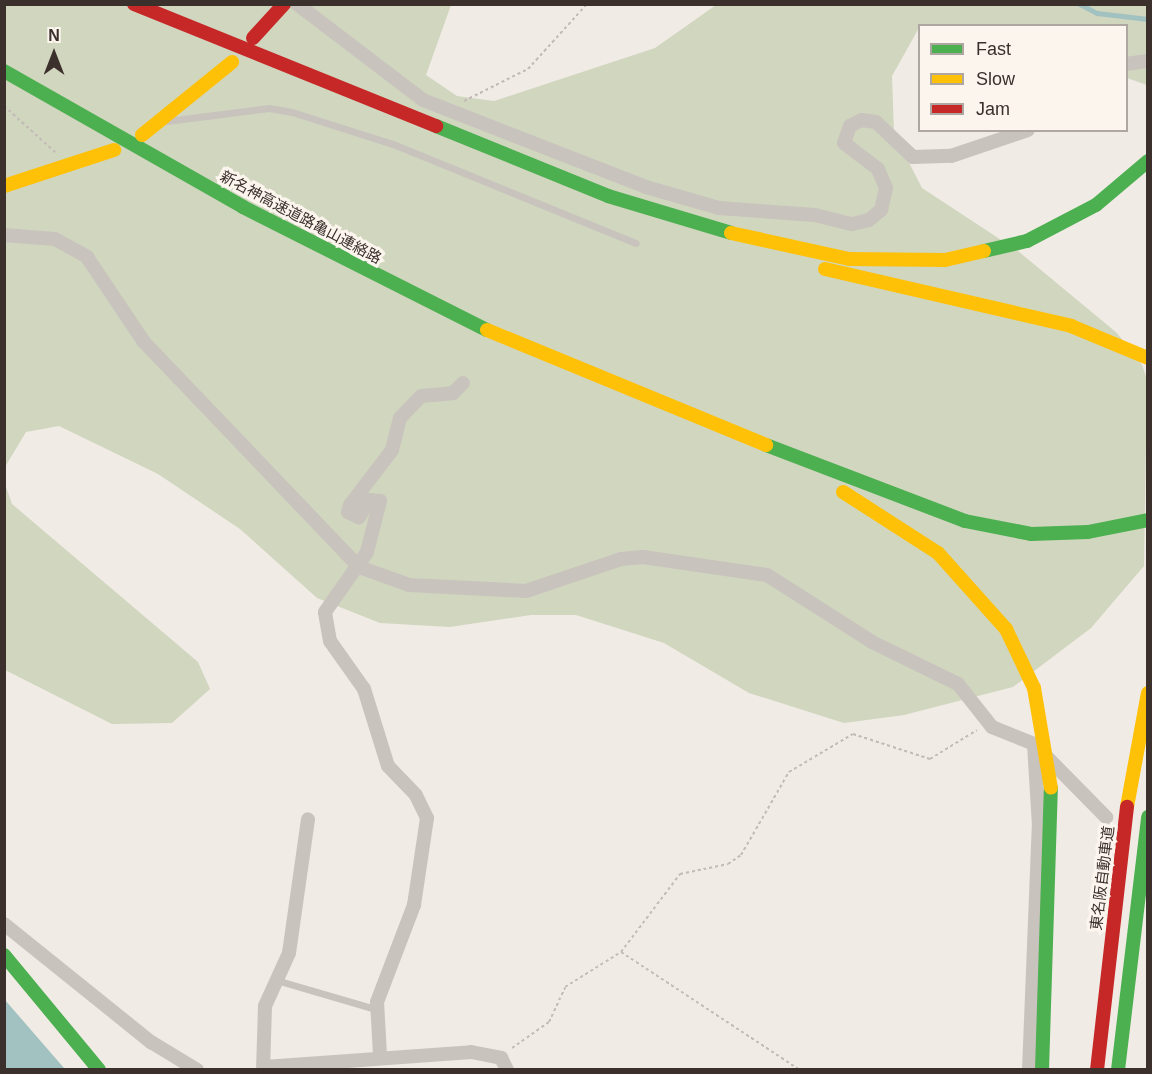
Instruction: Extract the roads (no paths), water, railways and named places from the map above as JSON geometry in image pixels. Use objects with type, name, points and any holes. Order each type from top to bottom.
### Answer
[{"type":"main road","points":[[134,4],[497,155],[721,231],[849,259],[980,256],[1063,225],[1148,161]]},
{"type":"main road","points":[[253,38],[284,4]]},
{"type":"main road","points":[[260,57],[380,121],[509,176],[704,240],[1021,313],[1100,336],[1148,358]]},
{"type":"main road","points":[[142,135],[232,62]]},
{"type":"main road","name":"新名神高速道路亀山連絡路","points":[[4,71],[380,278],[592,372]]},
{"type":"main road","points":[[4,186],[54,172],[114,150]]},
{"type":"main road","points":[[592,372],[928,510],[1005,530],[1062,534],[1148,520]]},
{"type":"main road","points":[[592,372],[872,507],[939,553],[1006,629],[1034,688],[1047,741],[1053,821],[1042,1070]]},
{"type":"main road","name":"東名阪自動車道","points":[[1097,1070],[1126,821],[1148,693]]},
{"type":"main road","points":[[1118,1070],[1148,817]]},
{"type":"main road","points":[[4,955],[99,1070]]},
{"type":"street","points":[[297,4],[423,100],[636,183],[719,208],[815,215],[852,224],[877,215],[886,188],[878,169],[846,147],[846,131],[856,122],[876,122],[913,157],[959,154],[1022,132]]},
{"type":"street","points":[[1128,64],[1148,61]]},
{"type":"street","points":[[4,235],[55,239],[87,257],[144,342],[359,567],[409,585],[526,591],[632,558],[756,572],[785,584],[872,642],[958,684],[992,727],[1034,744],[1106,817]]},
{"type":"street","points":[[375,1060],[375,1009],[412,914],[427,818],[416,795],[388,766],[364,689],[327,632],[326,612],[359,567],[380,501],[372,498],[353,517],[348,512],[354,495],[392,450],[400,418],[412,402],[437,392],[453,393],[463,383]]},
{"type":"street","points":[[1029,1070],[1040,826],[1034,744]]},
{"type":"street","points":[[308,819],[296,919],[276,981],[265,1006],[264,1068],[471,1052],[504,1064]]},
{"type":"street","points":[[4,924],[151,1042],[197,1070]]},
{"type":"lane","points":[[159,122],[269,108],[292,112],[393,144],[636,243]]},
{"type":"lane","points":[[276,981],[375,1009]]},
{"type":"water","points":[[5,1000],[64,1068],[66,1069],[5,1069]]},
{"type":"waterway","points":[[1080,4],[1097,13],[1148,19]]}]
